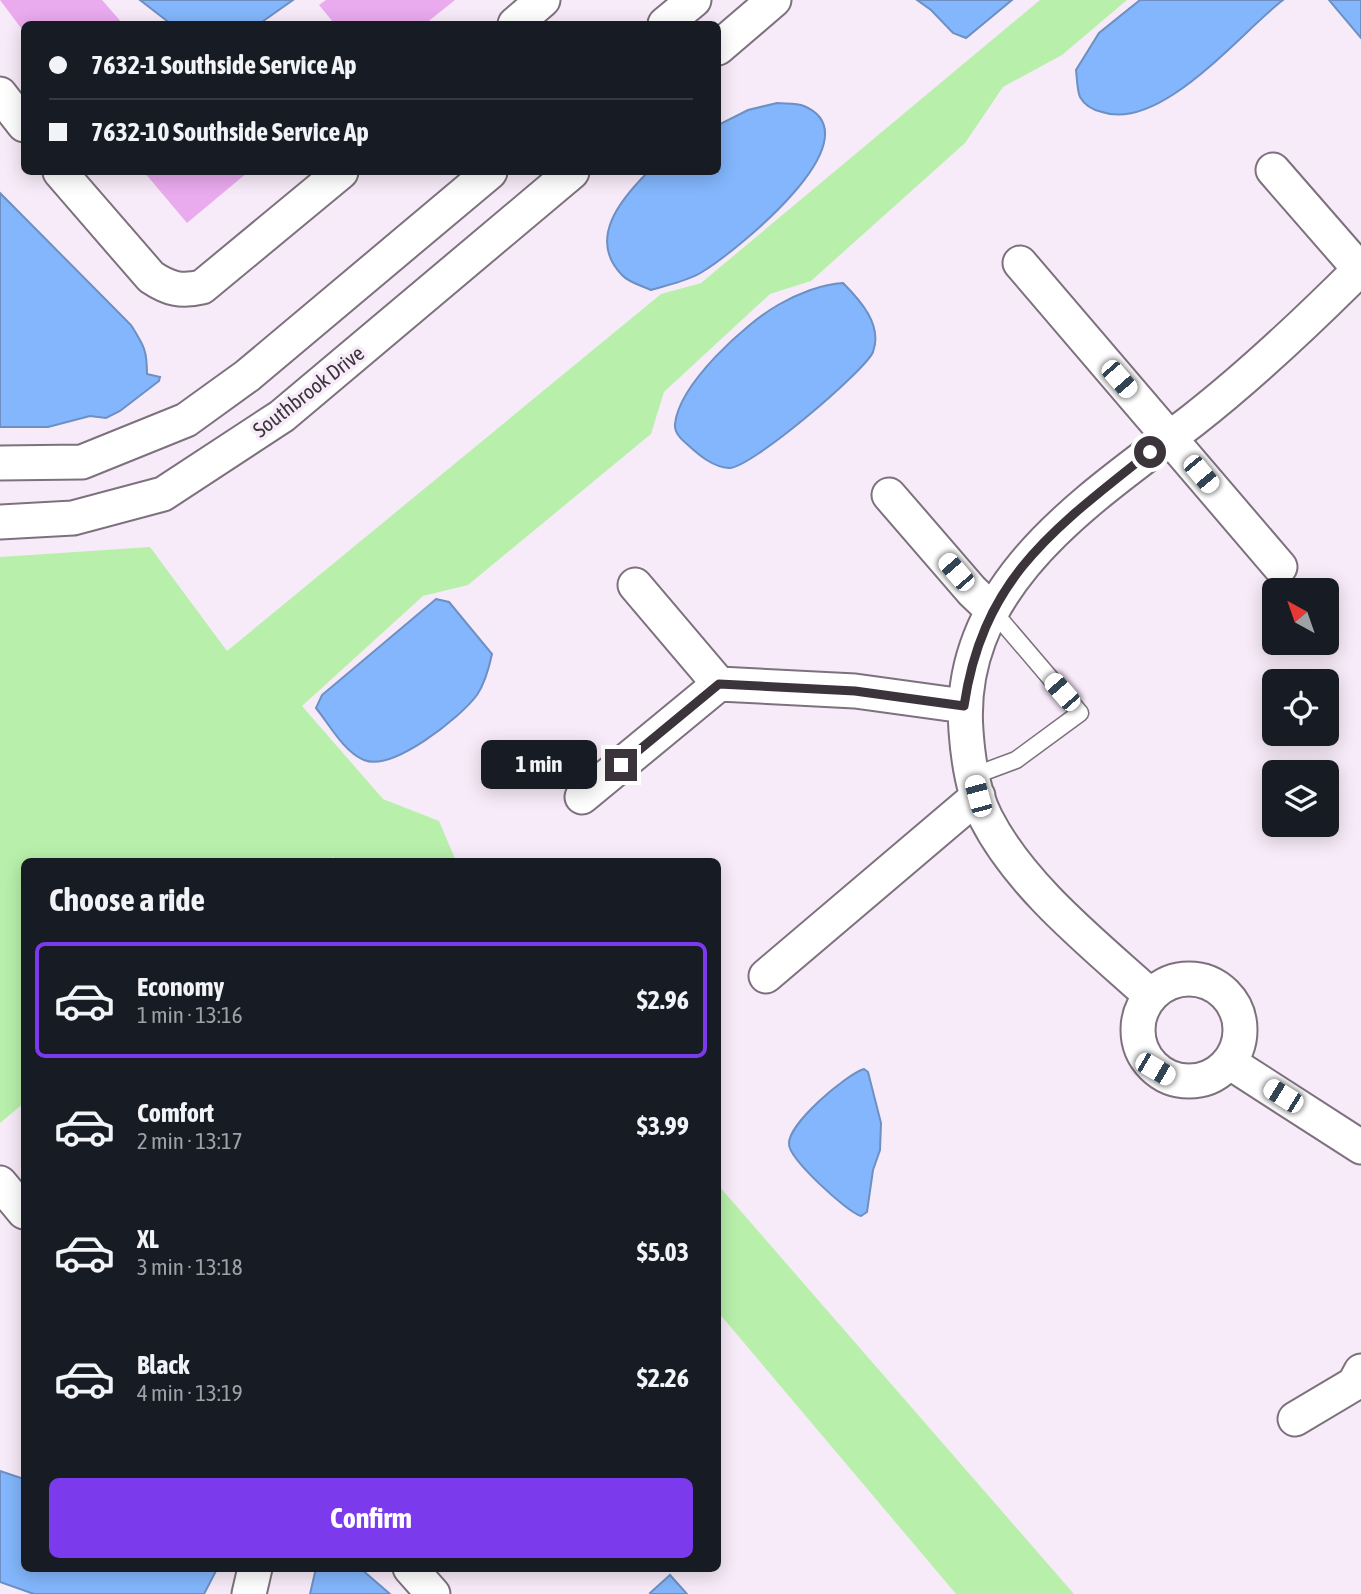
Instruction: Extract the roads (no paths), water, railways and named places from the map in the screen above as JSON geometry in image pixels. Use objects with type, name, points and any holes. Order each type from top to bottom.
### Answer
[{"type":"street","points":[[519,21],[544,0]]},
{"type":"street","points":[[669,21],[694,0]]},
{"type":"street","points":[[721,45],[774,0]]},
{"type":"street","points":[[0,94],[21,121]]},
{"type":"street","points":[[1151,996],[1079,931],[1041,892],[999,841],[985,816],[976,786],[968,755],[964,706],[976,649],[992,610],[1028,557],[1055,529],[1294,332],[1361,270],[1273,170]]},
{"type":"street","points":[[63,175],[151,277],[167,288],[183,291],[202,287],[337,175]]},
{"type":"street","points":[[0,463],[82,462],[186,420],[247,376],[487,175]]},
{"type":"street","name":"Southbrook Drive","points":[[0,522],[73,518],[163,494],[282,416],[568,175]]},
{"type":"street","points":[[1020,263],[1280,568]]},
{"type":"street","points":[[247,376],[282,416]]},
{"type":"street","points":[[889,495],[972,591],[992,610]]},
{"type":"street","points":[[635,585],[719,684]]},
{"type":"street","points":[[582,797],[719,684],[855,691],[964,706]]},
{"type":"street","points":[[766,976],[976,786]]},
{"type":"street","points":[[1196,980],[1217,987],[1229,999],[1237,1014],[1240,1031],[1237,1047],[1228,1062],[1216,1073],[1185,1081],[1155,1069],[1139,1041],[1138,1025],[1151,996],[1175,981],[1196,980]]},
{"type":"street","points":[[1228,1062],[1361,1147]]},
{"type":"street","points":[[0,1182],[21,1209]]},
{"type":"street","points":[[1295,1419],[1354,1384],[1361,1371]]},
{"type":"street","points":[[249,1594],[255,1572]]},
{"type":"street","points":[[414,1572],[433,1594]]},
{"type":"lane","points":[[976,786],[1017,760],[1080,713],[992,610]]},
{"type":"water","points":[[140,0],[293,0],[263,21],[167,21]]},
{"type":"water","points":[[917,0],[1012,0],[966,38],[953,33]]},
{"type":"water","points":[[1140,0],[1283,0],[1174,94],[1149,108],[1125,114],[1095,110],[1080,97],[1076,70],[1099,33]]},
{"type":"water","points":[[1329,0],[1361,0],[1361,38]]},
{"type":"water","points":[[777,103],[794,104],[804,106],[822,122],[824,143],[813,168],[767,220],[718,261],[696,275],[651,290],[631,282],[612,261],[608,248],[608,234],[619,207],[645,175],[721,175],[721,124],[748,110]]},
{"type":"water","points":[[0,193],[131,325],[139,338],[144,348],[147,374],[160,377],[159,381],[120,411],[106,418],[90,416],[48,427],[0,427]]},
{"type":"water","points":[[843,283],[863,305],[875,332],[873,352],[850,378],[782,437],[741,464],[729,468],[718,466],[702,457],[681,439],[675,427],[679,408],[701,374],[732,340],[785,301],[801,293]]},
{"type":"water","points":[[436,599],[449,602],[492,654],[482,686],[456,717],[425,741],[391,758],[376,762],[364,760],[343,744],[316,708],[322,695]]},
{"type":"water","points":[[864,1069],[868,1072],[881,1123],[880,1150],[873,1170],[867,1212],[861,1216],[820,1184],[798,1161],[789,1144],[791,1135],[819,1101],[844,1080]]},
{"type":"water","points":[[0,1471],[21,1478],[21,1572],[215,1572],[204,1594],[34,1594],[0,1582]]},
{"type":"water","points":[[315,1572],[365,1572],[390,1594],[310,1594]]},
{"type":"water","points":[[670,1575],[687,1594],[650,1593]]}]
